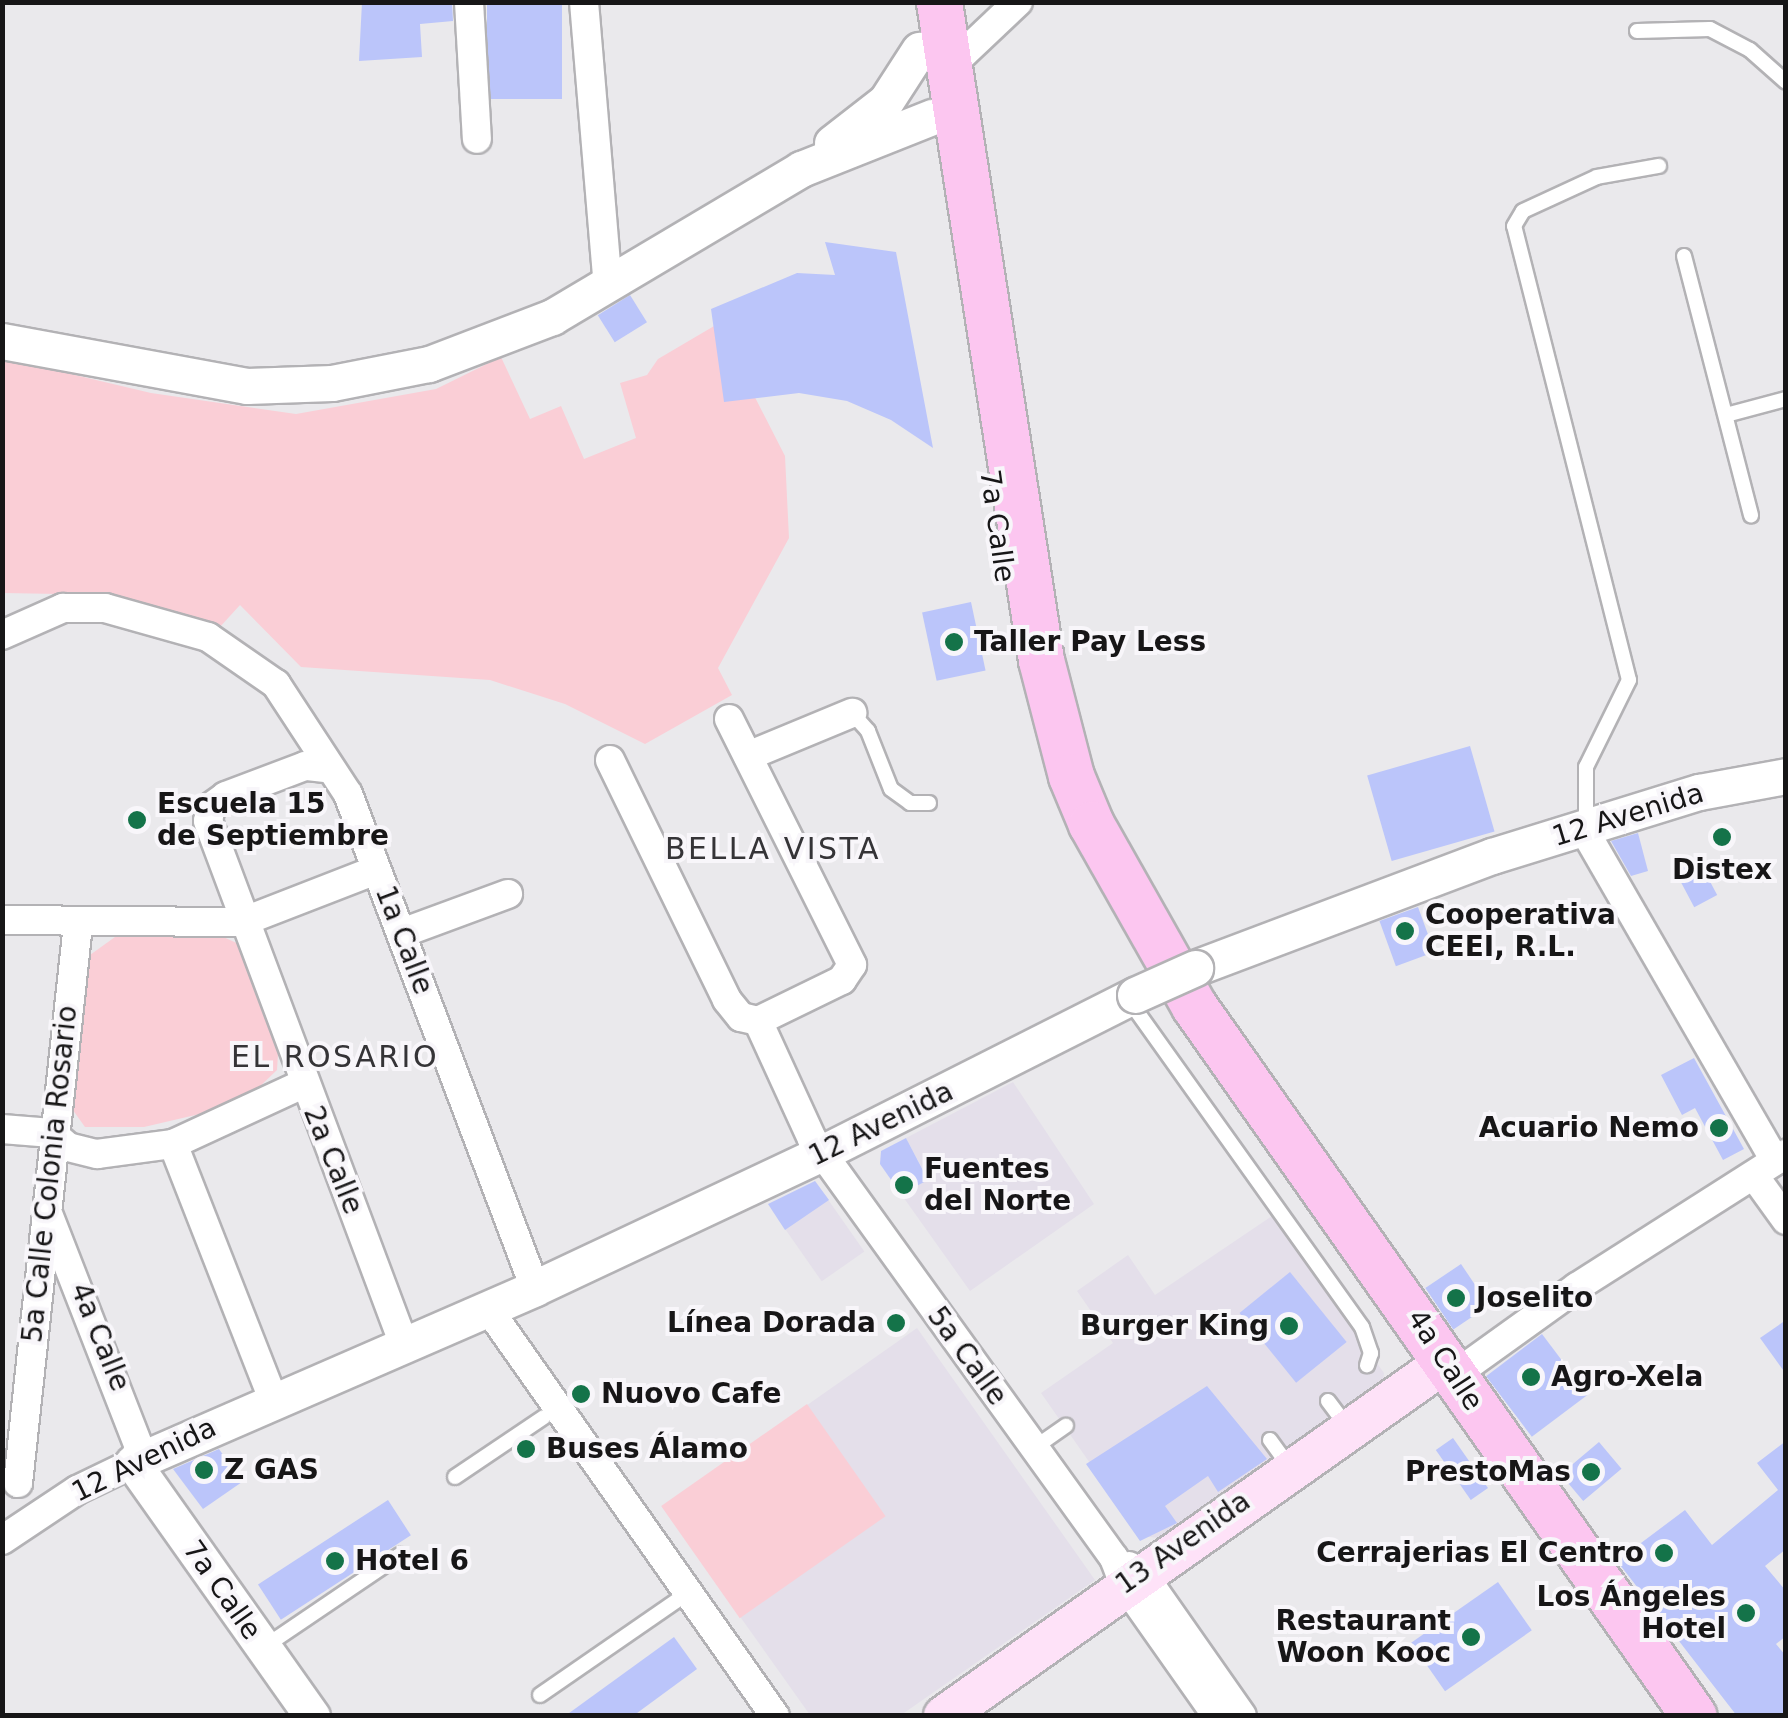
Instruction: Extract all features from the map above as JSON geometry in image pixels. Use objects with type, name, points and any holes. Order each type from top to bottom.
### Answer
[{"type":"main road","name":"7a Calle","points":[[911,2],[932,60],[1054,718],[1071,776],[1120,884],[1188,998]]},
{"type":"main road","name":"7a Calle","points":[[939,2],[932,60],[932,117],[1028,704],[1087,872],[1188,998]]},
{"type":"main road","name":"4a Calle","points":[[1188,998],[1667,1716]]},
{"type":"main road","name":"4a Calle","points":[[1441,1382],[1694,1716]]},
{"type":"main road","name":"13 Avenida","points":[[978,1716],[1280,1454],[1339,1415],[1441,1382]]},
{"type":"main road","name":"13 Avenida","points":[[944,1716],[1135,1582],[1441,1382]]},
{"type":"street","points":[[469,2],[477,139]]},
{"type":"street","points":[[584,2],[608,286]]},
{"type":"street","points":[[2,341],[204,382],[332,383],[468,352],[608,286],[801,170],[932,60],[1018,2]]},
{"type":"street","points":[[801,170],[932,117]]},
{"type":"street","name":"1a Calle","points":[[2,635],[64,608],[105,608],[208,637],[276,684],[325,768],[348,794],[535,1288]]},
{"type":"street","points":[[748,756],[852,713]]},
{"type":"street","points":[[610,760],[727,1000],[741,1017],[758,1021],[842,980],[852,965],[729,719]]},
{"type":"street","name":"2a Calle","points":[[325,768],[305,766],[211,807],[212,837],[403,1342]]},
{"type":"street","name":"12 Avenida","points":[[2,1540],[76,1490],[273,1399],[535,1288],[822,1153],[1131,997],[1188,998],[1398,888],[1699,792],[1786,776]]},
{"type":"street","points":[[1583,828],[1772,1164],[1786,1220]]},
{"type":"street","points":[[2,920],[78,924],[242,922],[376,870]]},
{"type":"street","points":[[402,933],[508,894]]},
{"type":"street","name":"5a Calle Colonia Rosario","points":[[10,1486],[48,1213],[52,1133],[78,924]]},
{"type":"street","name":"5a Calle","points":[[758,1021],[822,1153],[1033,1448],[1242,1716]]},
{"type":"street","points":[[2,1129],[52,1133],[68,1147],[97,1154],[173,1144],[303,1084]]},
{"type":"street","points":[[173,1144],[273,1399]]},
{"type":"street","name":"13 Avenida","points":[[1441,1382],[1577,1287],[1772,1164]]},
{"type":"street","name":"4a Calle","points":[[48,1213],[140,1434],[133,1463]]},
{"type":"street","points":[[480,1311],[544,1417],[605,1488]]},
{"type":"street","points":[[480,1311],[682,1597],[774,1716]]},
{"type":"street","name":"7a Calle","points":[[133,1463],[312,1716]]},
{"type":"street","points":[[10,1486],[76,1490]]},
{"type":"street","name":"5a Calle","points":[[1135,1582],[1217,1716]]},
{"type":"street","points":[[682,1597],[756,1716]]},
{"type":"lane","points":[[1637,31],[1710,30],[1750,50],[1786,82]]},
{"type":"lane","points":[[1583,828],[1590,815],[1586,767],[1628,680],[1514,226],[1523,212],[1597,177],[1659,166]]},
{"type":"lane","points":[[1684,256],[1751,515]]},
{"type":"lane","points":[[1726,415],[1786,398]]},
{"type":"lane","points":[[852,713],[868,731],[891,788],[910,803],[929,803]]},
{"type":"lane","points":[[1131,997],[1362,1327],[1371,1352],[1368,1365]]},
{"type":"lane","points":[[455,1478],[544,1417]]},
{"type":"lane","points":[[1033,1448],[1066,1426]]},
{"type":"lane","points":[[263,1648],[400,1555]]},
{"type":"lane","points":[[540,1695],[682,1597]]},
{"type":"shaded area","points":[[726,319],[737,362],[785,456],[789,538],[718,668],[732,695],[645,744],[565,704],[490,680],[301,667],[240,605],[219,628],[116,595],[3,593],[3,358],[151,393],[296,414],[436,389],[501,357],[530,419],[561,406],[584,459],[636,438],[620,383],[647,375],[658,359]]},
{"type":"shaded area","points":[[210,931],[241,945],[279,1039],[277,1070],[252,1094],[204,1113],[144,1127],[85,1127],[70,1106],[83,960],[115,937]]},
{"type":"shaded area","points":[[1013,1082],[1094,1204],[970,1291],[901,1194],[928,1179],[906,1138]]},
{"type":"shaded area","points":[[815,1181],[864,1251],[822,1281],[772,1211]]},
{"type":"shaded area","points":[[1272,1216],[1384,1373],[1383,1381],[1159,1538],[1141,1536],[1041,1393],[1113,1343],[1077,1291],[1128,1255],[1155,1295]]},
{"type":"shaded area","points":[[917,1328],[1095,1580],[901,1715],[810,1715],[662,1507]]},
{"type":"shaded area","points":[[807,1404],[886,1516],[740,1618],[661,1506]]},
{"type":"building","points":[[362,2],[452,2],[453,21],[420,24],[422,57],[359,61]]},
{"type":"building","points":[[487,2],[562,2],[562,99],[487,99]]},
{"type":"building","points":[[825,242],[896,252],[933,448],[891,420],[847,401],[799,393],[724,402],[711,309],[797,273],[835,275]]},
{"type":"building","points":[[630,295],[647,322],[615,342],[598,315]]},
{"type":"building","name":"Taller Pay Less","points":[[971,602],[986,670],[937,681],[922,612]]},
{"type":"building","points":[[1470,746],[1495,832],[1392,861],[1367,775]]},
{"type":"building","points":[[1638,833],[1648,871],[1631,876],[1611,841]]},
{"type":"building","points":[[1697,857],[1717,895],[1694,907],[1674,869]]},
{"type":"building","name":"Cooperativa CEEI, R.L.","points":[[1418,907],[1434,952],[1396,966],[1379,921]]},
{"type":"building","points":[[1694,1058],[1744,1149],[1723,1160],[1695,1108],[1682,1115],[1661,1075]]},
{"type":"building","points":[[906,1138],[928,1180],[901,1194],[880,1164],[881,1151]]},
{"type":"building","points":[[815,1181],[829,1200],[785,1230],[768,1204]]},
{"type":"building","name":"Joselito","points":[[1461,1264],[1489,1305],[1453,1329],[1425,1288]]},
{"type":"building","name":"Burger King","points":[[1290,1272],[1347,1342],[1296,1383],[1239,1313]]},
{"type":"building","points":[[1786,1320],[1786,1374],[1760,1338]]},
{"type":"building","name":"Agro-Xela","points":[[1542,1334],[1588,1395],[1532,1437],[1486,1376]]},
{"type":"building","points":[[1207,1386],[1267,1459],[1218,1492],[1208,1476],[1165,1506],[1177,1523],[1140,1541],[1086,1464]]},
{"type":"building","points":[[1453,1438],[1488,1488],[1471,1500],[1436,1450]]},
{"type":"building","points":[[1786,1441],[1786,1549],[1765,1566],[1786,1591],[1786,1636],[1776,1644],[1786,1656],[1786,1716],[1737,1716],[1617,1561],[1685,1510],[1712,1545],[1778,1490],[1757,1463]]},
{"type":"building","name":"PrestoMas","points":[[1599,1442],[1621,1469],[1583,1501],[1561,1474]]},
{"type":"building","name":"Z GAS","points":[[219,1449],[242,1482],[203,1509],[173,1469]]},
{"type":"building","name":"Hotel 6","points":[[388,1500],[411,1535],[281,1620],[258,1584]]},
{"type":"building","name":"Restaurant Woon Kooc","points":[[1498,1582],[1532,1630],[1445,1691],[1411,1643]]},
{"type":"building","points":[[674,1637],[697,1669],[633,1716],[565,1716]]},
{"type":"place","name":"Taller Pay Less","points":[[954,642]]},
{"type":"place","name":"Escuela 15 de Septiembre","points":[[137,820]]},
{"type":"place","name":"Distex","points":[[1722,837]]},
{"type":"place","name":"Cooperativa CEEI, R.L.","points":[[1405,931]]},
{"type":"place","name":"Acuario Nemo","points":[[1719,1128]]},
{"type":"place","name":"Fuentes del Norte","points":[[904,1185]]},
{"type":"place","name":"Joselito","points":[[1456,1298]]},
{"type":"place","name":"Línea Dorada","points":[[896,1323]]},
{"type":"place","name":"Burger King","points":[[1289,1326]]},
{"type":"place","name":"Agro-Xela","points":[[1531,1377]]},
{"type":"place","name":"Nuovo Cafe","points":[[581,1394]]},
{"type":"place","name":"Buses Álamo","points":[[526,1449]]},
{"type":"place","name":"Z GAS","points":[[204,1470]]},
{"type":"place","name":"PrestoMas","points":[[1591,1472]]},
{"type":"place","name":"Cerrajerias El Centro","points":[[1664,1553]]},
{"type":"place","name":"Hotel 6","points":[[335,1561]]},
{"type":"place","name":"Los Ángeles Hotel","points":[[1746,1613]]},
{"type":"place","name":"Restaurant Woon Kooc","points":[[1471,1637]]},
{"type":"district","name":"BELLA VISTA","points":[[773,849]]},
{"type":"district","name":"EL ROSARIO","points":[[335,1057]]}]
